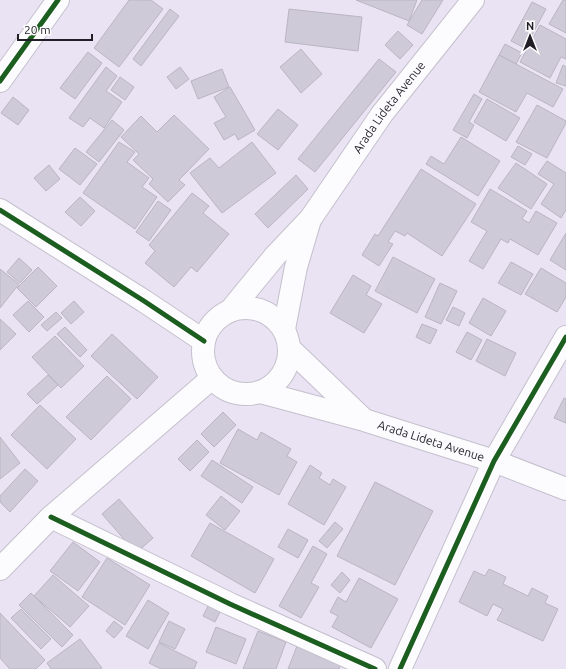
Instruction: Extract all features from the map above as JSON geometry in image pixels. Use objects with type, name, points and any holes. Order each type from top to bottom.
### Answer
[{"type":"main road","points":[[0,81],[58,0]]},
{"type":"main road","name":"Arada Lideta Avenue","points":[[473,0],[382,114],[311,218],[275,256],[230,311],[213,323],[204,341],[203,354],[206,367],[212,378],[226,389],[242,394],[260,392],[364,420],[494,461],[566,489]]},
{"type":"main road","points":[[0,210],[144,301],[204,341]]},
{"type":"main road","name":"Arada Lideta Avenue","points":[[260,392],[275,384],[285,370],[287,339],[296,267],[311,218]]},
{"type":"main road","name":"Arada Lideta Avenue","points":[[230,311],[249,308],[269,314],[287,339],[364,420]]},
{"type":"main road","points":[[400,669],[494,461],[566,337]]},
{"type":"main road","points":[[0,569],[51,517],[212,378]]},
{"type":"main road","points":[[51,517],[230,604],[375,669]]},
{"type":"building","points":[[129,0],[151,0],[163,9],[119,67],[94,48]]},
{"type":"building","points":[[356,0],[417,0],[409,21]]},
{"type":"building","points":[[422,0],[443,0],[422,34],[407,25]]},
{"type":"building","points":[[563,0],[566,0],[566,33],[549,24]]},
{"type":"building","points":[[532,2],[546,9],[525,48],[511,41]]},
{"type":"building","points":[[170,9],[179,16],[141,66],[133,59]]},
{"type":"building","points":[[289,9],[362,17],[358,51],[285,42]]},
{"type":"building","points":[[540,25],[566,39],[566,59],[561,57],[550,78],[520,62]]},
{"type":"building","points":[[398,31],[413,45],[400,59],[385,45]]},
{"type":"building","points":[[505,44],[522,53],[516,64],[499,55]]},
{"type":"building","points":[[301,49],[322,74],[301,93],[280,67]]},
{"type":"building","points":[[88,52],[102,63],[75,99],[60,88]]},
{"type":"building","points":[[499,55],[563,89],[553,107],[527,93],[516,112],[479,92]]},
{"type":"building","points":[[379,59],[396,72],[315,172],[298,159]]},
{"type":"building","points":[[563,65],[566,67],[566,86],[556,83]]},
{"type":"building","points":[[106,67],[117,76],[106,91],[122,102],[104,128],[90,118],[83,127],[69,118]]},
{"type":"building","points":[[180,67],[189,79],[176,89],[167,77]]},
{"type":"building","points":[[222,69],[229,87],[198,99],[191,81]]},
{"type":"building","points":[[120,77],[134,87],[125,100],[111,90]]},
{"type":"building","points":[[230,87],[255,130],[238,140],[235,134],[224,140],[214,123],[226,117],[214,97]]},
{"type":"building","points":[[474,94],[482,99],[469,122],[474,125],[467,138],[453,130]]},
{"type":"building","points":[[13,97],[29,110],[18,125],[1,113]]},
{"type":"building","points":[[487,99],[520,118],[506,141],[474,122]]},
{"type":"building","points":[[537,105],[566,121],[547,158],[516,142]]},
{"type":"building","points":[[278,109],[298,125],[278,150],[257,134]]},
{"type":"building","points":[[174,115],[209,149],[179,180],[185,185],[168,202],[149,184],[153,179],[133,160],[139,154],[121,137],[141,116],[157,132]]},
{"type":"building","points":[[112,120],[124,130],[99,162],[86,152]]},
{"type":"building","points":[[461,137],[500,161],[478,196],[426,164],[431,156],[444,164]]},
{"type":"building","points":[[119,142],[135,152],[127,162],[149,178],[142,187],[157,197],[135,229],[83,193]]},
{"type":"building","points":[[252,142],[276,173],[222,213],[190,173],[210,158],[219,168]]},
{"type":"building","points":[[518,146],[532,154],[525,165],[511,157]]},
{"type":"building","points":[[75,148],[97,164],[80,185],[59,169]]},
{"type":"building","points":[[547,161],[566,173],[566,210],[561,218],[541,204],[554,184],[538,174]]},
{"type":"building","points":[[516,163],[547,184],[531,209],[498,188]]},
{"type":"building","points":[[49,165],[60,179],[46,191],[34,178]]},
{"type":"building","points":[[421,169],[476,204],[442,256],[407,233],[405,236],[395,231],[388,242],[393,244],[379,266],[362,255],[375,234],[378,236]]},
{"type":"building","points":[[296,175],[308,189],[268,228],[255,214]]},
{"type":"building","points":[[490,189],[527,211],[522,219],[529,223],[536,211],[557,223],[538,255],[510,239],[508,243],[501,239],[483,269],[469,261],[487,231],[471,222]]},
{"type":"building","points":[[192,193],[209,206],[203,213],[229,234],[197,272],[191,267],[174,287],[145,263],[155,251],[149,245]]},
{"type":"building","points":[[80,197],[95,211],[81,226],[65,212]]},
{"type":"building","points":[[158,201],[171,210],[149,241],[136,232]]},
{"type":"building","points":[[566,233],[566,270],[550,260]]},
{"type":"building","points":[[393,257],[435,279],[417,313],[375,291]]},
{"type":"building","points":[[19,258],[32,270],[20,283],[7,272]]},
{"type":"building","points":[[511,262],[533,274],[521,295],[498,283]]},
{"type":"building","points":[[38,267],[57,286],[36,307],[17,288]]},
{"type":"building","points":[[541,268],[566,283],[566,297],[557,312],[525,294]]},
{"type":"building","points":[[0,269],[19,284],[0,308]]},
{"type":"building","points":[[353,275],[371,286],[366,295],[382,304],[364,333],[330,313]]},
{"type":"building","points":[[440,283],[457,291],[441,324],[425,317]]},
{"type":"building","points":[[483,298],[506,311],[491,336],[469,323]]},
{"type":"building","points":[[28,301],[44,317],[29,332],[13,315]]},
{"type":"building","points":[[74,301],[84,312],[71,324],[61,313]]},
{"type":"building","points":[[453,307],[465,313],[459,326],[446,320]]},
{"type":"building","points":[[56,312],[62,318],[47,331],[41,325]]},
{"type":"building","points":[[0,319],[16,334],[0,350]]},
{"type":"building","points":[[422,324],[437,330],[430,344],[416,337]]},
{"type":"building","points":[[65,327],[87,350],[80,357],[57,334]]},
{"type":"building","points":[[467,332],[482,340],[471,360],[456,352]]},
{"type":"building","points":[[112,334],[158,377],[137,399],[91,356]]},
{"type":"building","points":[[55,336],[84,366],[61,388],[32,357]]},
{"type":"building","points":[[487,339],[516,353],[505,376],[476,361]]},
{"type":"building","points":[[48,375],[58,385],[37,404],[27,394]]},
{"type":"building","points":[[107,376],[131,399],[91,440],[66,417]]},
{"type":"building","points":[[564,398],[566,399],[566,423],[554,418]]},
{"type":"building","points":[[40,405],[76,439],[47,469],[11,435]]},
{"type":"building","points":[[223,412],[236,425],[214,447],[201,434]]},
{"type":"building","points":[[238,429],[257,440],[261,432],[291,449],[287,456],[297,462],[279,495],[220,463]]},
{"type":"building","points":[[0,437],[20,463],[0,479]]},
{"type":"building","points":[[197,440],[209,452],[190,471],[178,459]]},
{"type":"building","points":[[212,460],[253,487],[242,503],[201,476]]},
{"type":"building","points":[[310,465],[322,473],[319,478],[330,485],[333,479],[346,487],[324,525],[288,504]]},
{"type":"building","points":[[25,469],[38,481],[10,512],[0,502],[0,496]]},
{"type":"building","points":[[375,482],[433,511],[395,585],[337,556]]},
{"type":"building","points":[[221,496],[240,511],[225,530],[206,515]]},
{"type":"building","points":[[119,499],[153,538],[136,553],[102,514]]},
{"type":"building","points":[[335,522],[343,529],[327,548],[319,541]]},
{"type":"building","points":[[210,523],[274,559],[255,593],[191,556]]},
{"type":"building","points":[[288,529],[308,540],[298,558],[278,547]]},
{"type":"building","points":[[73,542],[100,562],[78,591],[50,571]]},
{"type":"building","points":[[313,546],[327,554],[311,583],[319,587],[301,618],[279,606]]},
{"type":"building","points":[[107,558],[150,585],[125,625],[82,597]]},
{"type":"building","points":[[489,569],[506,577],[503,584],[528,596],[532,588],[548,596],[545,603],[558,609],[543,641],[497,620],[503,609],[493,604],[487,616],[459,602],[474,571],[485,576]]},
{"type":"building","points":[[342,572],[350,580],[340,593],[331,585]]},
{"type":"building","points":[[53,575],[89,606],[70,627],[34,596]]},
{"type":"building","points":[[359,578],[398,599],[371,648],[332,627],[338,616],[330,612],[338,597],[346,602]]},
{"type":"building","points":[[31,593],[73,635],[62,647],[19,605]]},
{"type":"building","points":[[148,600],[169,613],[148,649],[126,636]]},
{"type":"building","points":[[209,604],[221,610],[215,622],[203,616]]},
{"type":"building","points":[[21,609],[51,639],[41,649],[11,618]]},
{"type":"building","points":[[0,613],[45,660],[36,669],[10,669],[0,658]]},
{"type":"building","points":[[114,621],[123,628],[114,638],[106,631]]},
{"type":"building","points":[[169,621],[185,629],[175,649],[159,642]]},
{"type":"building","points":[[216,627],[246,639],[236,664],[206,652]]},
{"type":"building","points":[[258,631],[286,642],[276,669],[243,669]]},
{"type":"building","points":[[80,639],[102,668],[51,669],[47,663]]},
{"type":"building","points":[[299,641],[344,658],[339,669],[288,669]]},
{"type":"building","points":[[159,643],[197,662],[194,669],[161,669],[149,663]]},
{"type":"cycle path","points":[[0,81],[58,0]]},
{"type":"cycle path","points":[[0,210],[144,301],[204,341]]},
{"type":"cycle path","points":[[400,669],[494,461],[566,337]]},
{"type":"cycle path","points":[[51,517],[230,604],[375,669]]}]
